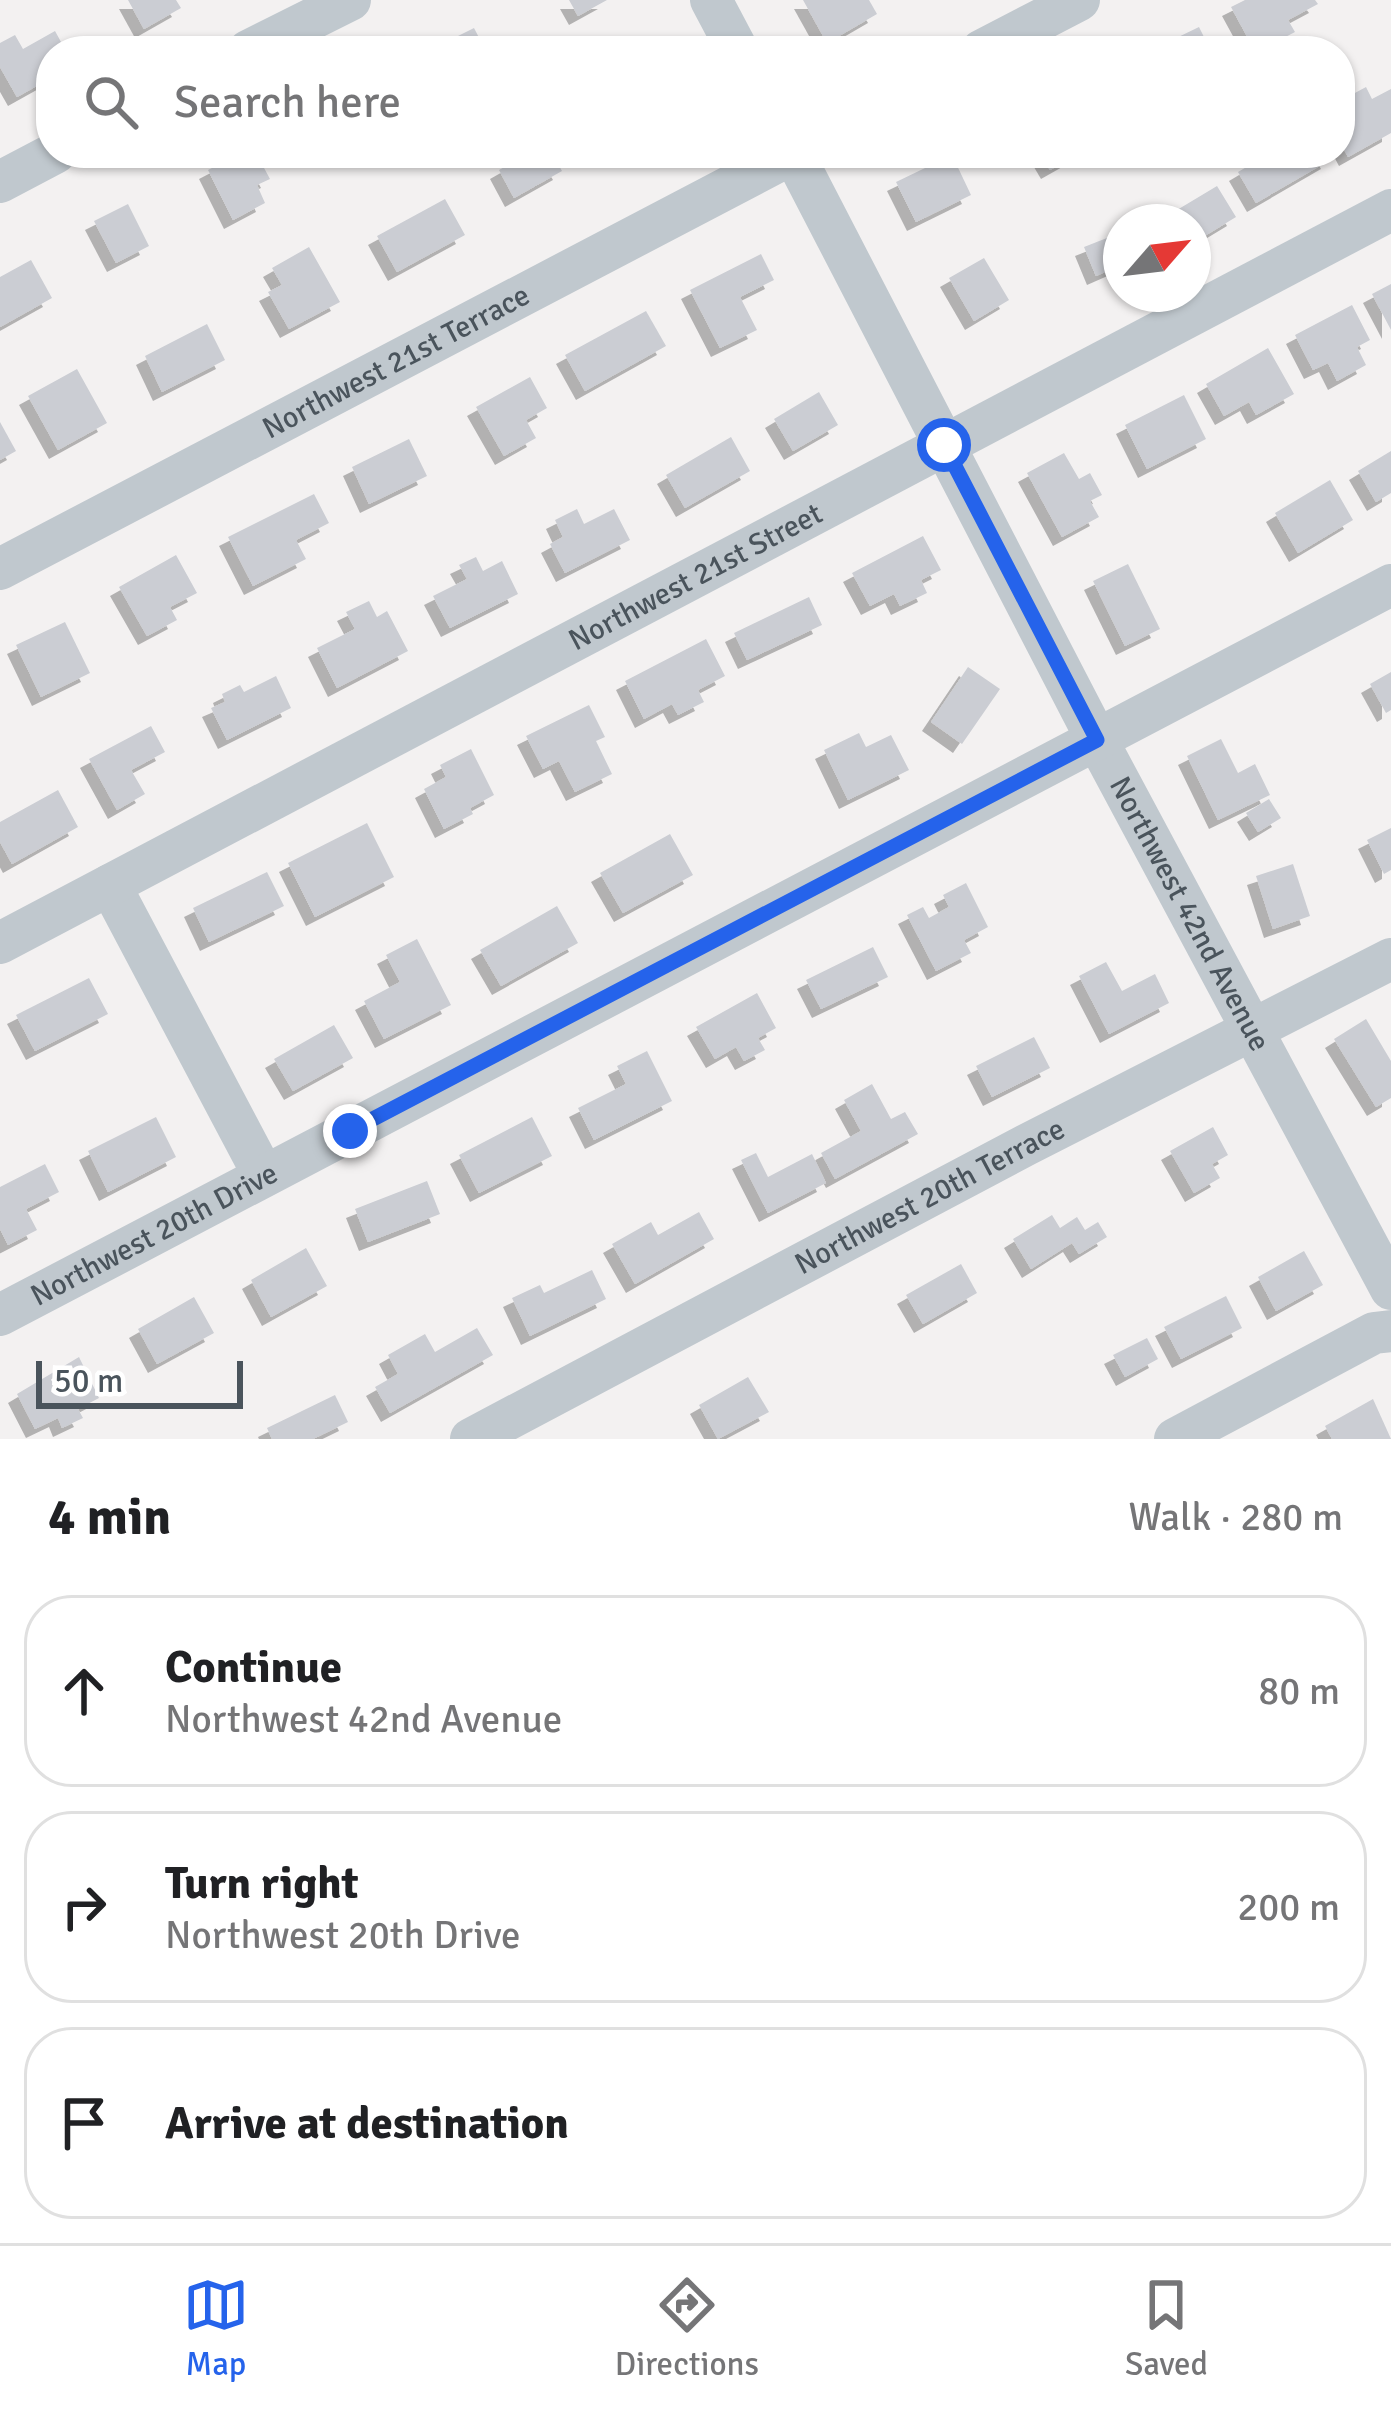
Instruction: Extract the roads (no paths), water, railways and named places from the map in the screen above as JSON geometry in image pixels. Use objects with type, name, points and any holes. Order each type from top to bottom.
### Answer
[{"type":"street","points":[[278,36],[350,0]]},
{"type":"street","points":[[711,0],[730,36]]},
{"type":"street","points":[[1010,36],[1079,0]]},
{"type":"street","points":[[0,182],[36,163]]},
{"type":"street","name":"Northwest 21st Terrace","points":[[0,569],[764,168]]},
{"type":"street","name":"Northwest 42nd Avenue","points":[[801,168],[1097,740],[1391,1289]]},
{"type":"street","name":"Northwest 21st Street","points":[[0,943],[1391,210]]},
{"type":"street","name":"Northwest 20th Drive","points":[[0,1315],[1391,585]]},
{"type":"street","points":[[110,885],[263,1175]]},
{"type":"street","name":"Northwest 20th Terrace","points":[[471,1439],[1391,958]]},
{"type":"street","points":[[1175,1439],[1374,1333],[1391,1331]]}]
